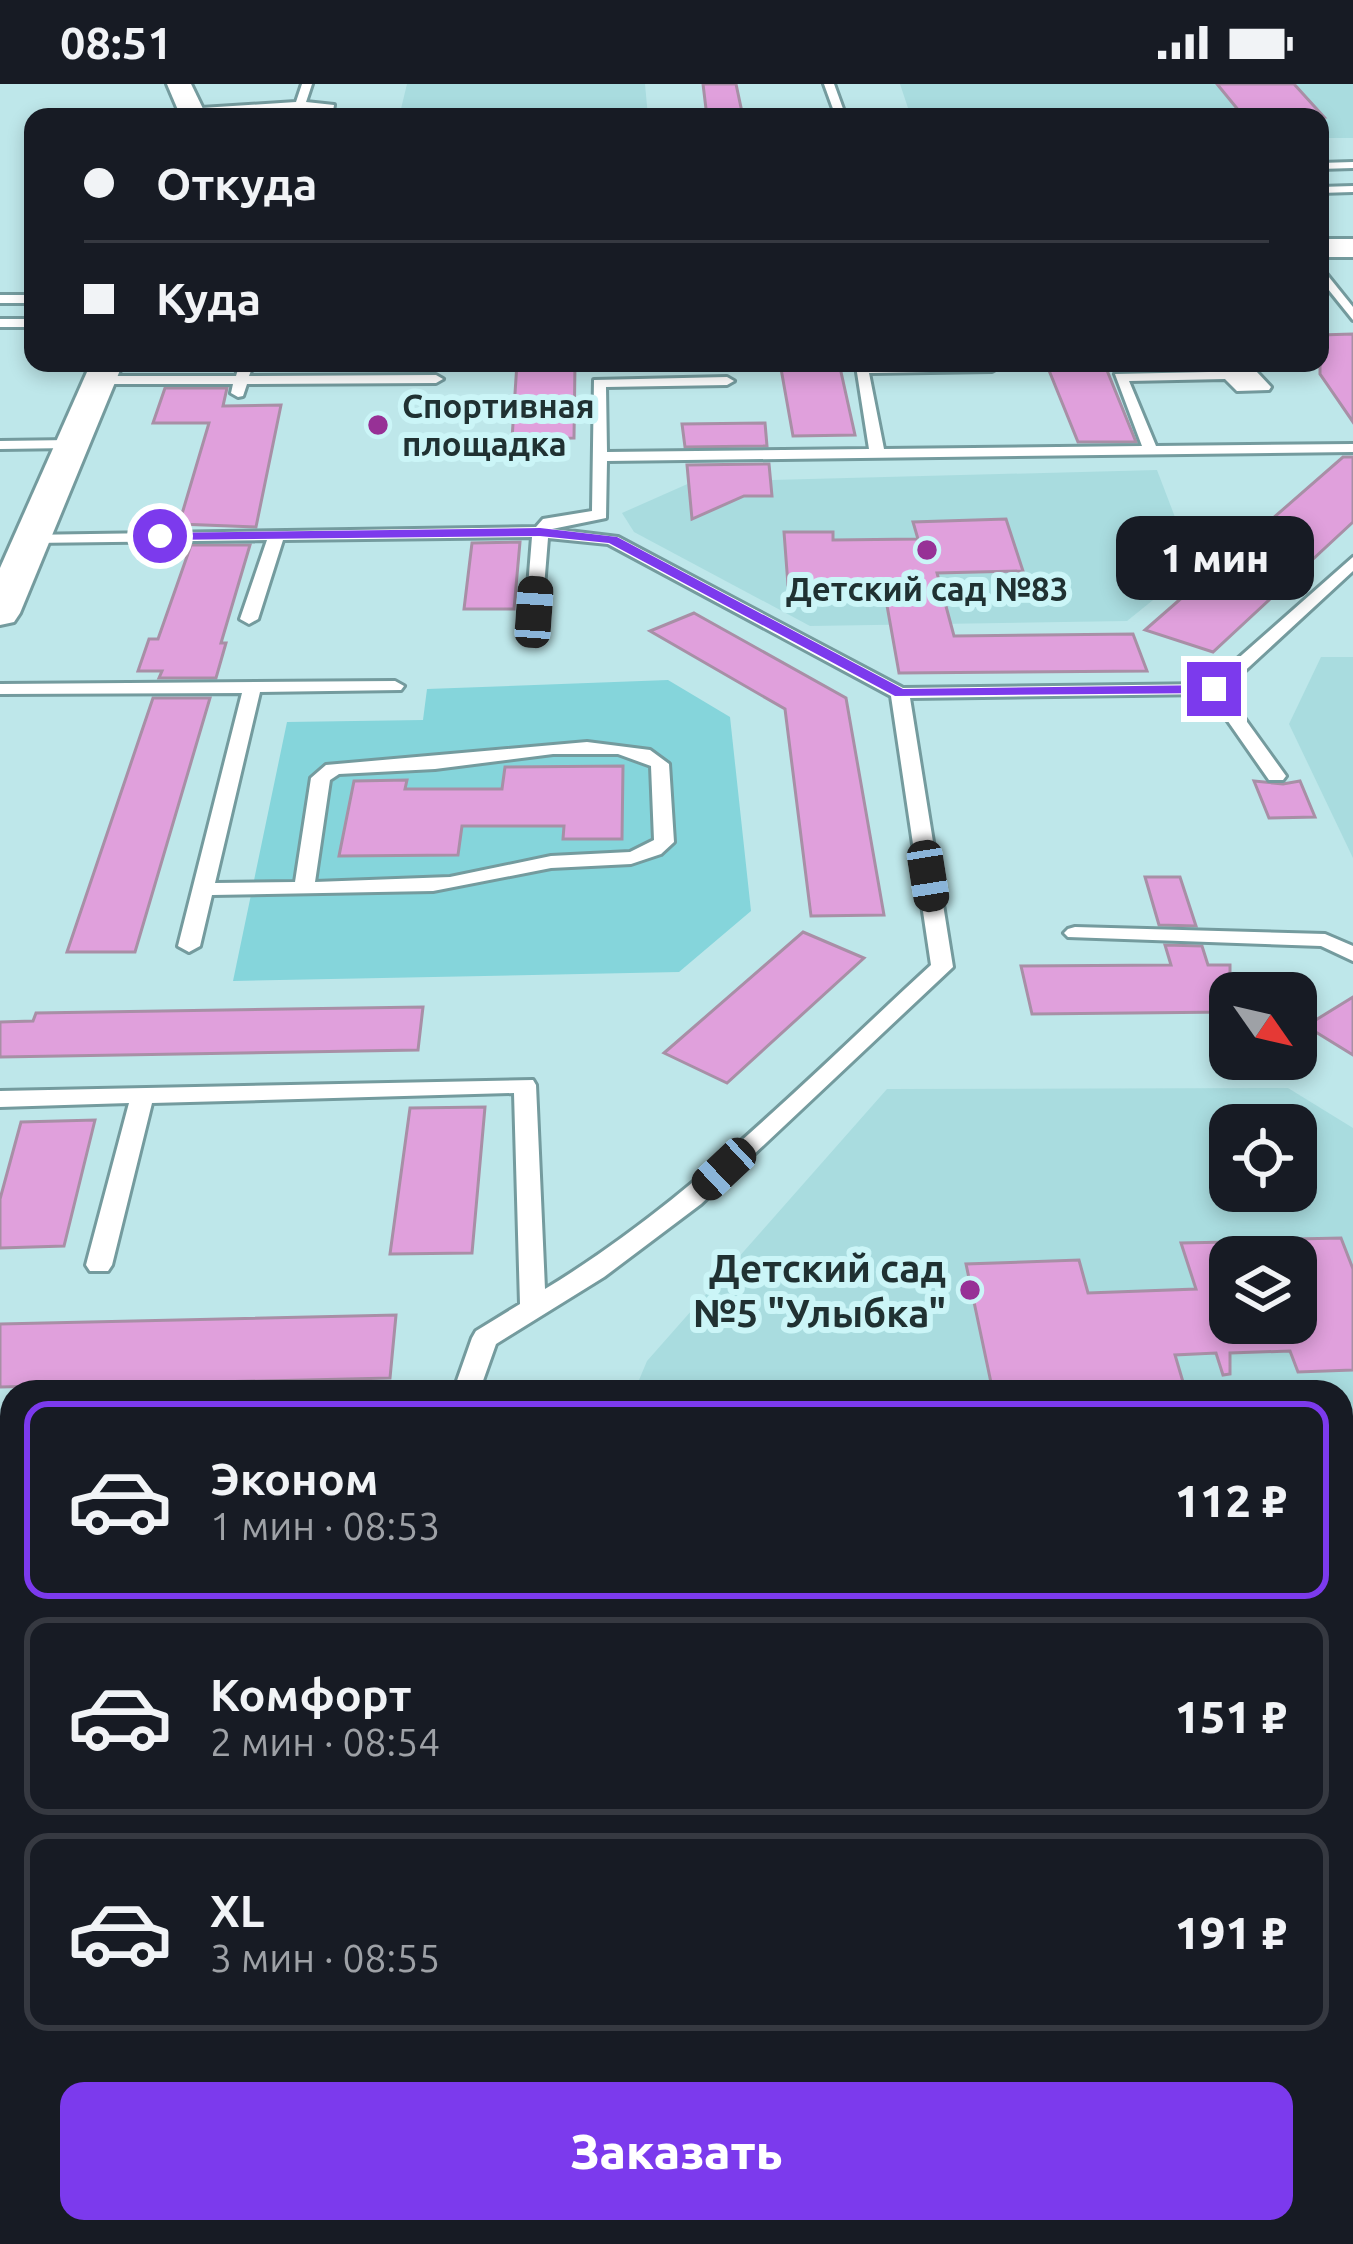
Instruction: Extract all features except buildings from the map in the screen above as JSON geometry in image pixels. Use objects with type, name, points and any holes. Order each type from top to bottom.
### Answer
[{"type":"street","points":[[0,613],[104,372]]},
{"type":"lane","points":[[300,105],[307,84]]},
{"type":"lane","points":[[260,108],[330,108]]},
{"type":"lane","points":[[1329,281],[1350,308]]},
{"type":"lane","points":[[112,372],[239,388],[296,380],[436,380]]},
{"type":"lane","points":[[239,388],[244,372]]},
{"type":"lane","points":[[296,380],[298,372]]},
{"type":"lane","points":[[534,612],[540,532],[549,522],[600,515],[600,372]]},
{"type":"lane","points":[[862,372],[877,454]]},
{"type":"lane","points":[[1118,372],[1150,451]]},
{"type":"lane","points":[[1162,372],[1230,375]]},
{"type":"lane","points":[[599,383],[727,380]]},
{"type":"lane","points":[[0,445],[71,444]]},
{"type":"lane","points":[[600,457],[1353,448]]},
{"type":"lane","points":[[31,538],[540,532],[612,539],[900,693],[1214,689],[1353,562]]},
{"type":"lane","points":[[249,619],[276,536]]},
{"type":"lane","points":[[0,689],[394,686]]},
{"type":"lane","points":[[189,946],[252,687]]},
{"type":"lane","points":[[1214,689],[1276,776]]},
{"type":"lane","points":[[470,1380],[485,1338],[595,1270],[692,1198],[942,968],[900,693]]},
{"type":"lane","points":[[203,890],[436,884],[568,860],[630,860],[652,854],[664,842],[660,764],[650,753],[627,749],[514,750],[431,763],[333,770],[321,778],[304,887]]},
{"type":"lane","points":[[1075,933],[1325,940],[1353,956]]},
{"type":"lane","points":[[0,1100],[525,1084],[533,1305]]},
{"type":"lane","points":[[99,1265],[142,1094]]},
{"type":"shaded area","points":[[407,84],[645,84],[647,108],[401,108]]},
{"type":"shaded area","points":[[900,84],[1353,84],[1353,138],[1329,138],[1329,108],[908,108]]},
{"type":"shaded area","name":"Детский сад №83","points":[[1157,470],[1194,567],[1127,621],[810,626],[634,532],[622,513],[692,482]]},
{"type":"shaded area","points":[[1321,657],[1353,657],[1353,858],[1289,724]]},
{"type":"shaded area","points":[[668,680],[730,717],[751,911],[679,972],[233,981],[287,722],[423,720],[427,689]]},
{"type":"shaded area","name":"Детский сад №5 \"Улыбка\"","points":[[1288,1088],[1314,1104],[1209,1104],[1209,1212],[1317,1212],[1317,1106],[1353,1128],[1353,1380],[639,1380],[647,1361],[887,1089]]},
{"type":"place","name":"Спортивная площадка","points":[[378,425]]},
{"type":"place","name":"Детский сад №83","points":[[927,550]]},
{"type":"place","name":"Детский сад №5 \"Улыбка\"","points":[[970,1290]]},
{"type":"route","points":[[160,536],[540,532],[612,539],[900,693],[1214,689]]}]
